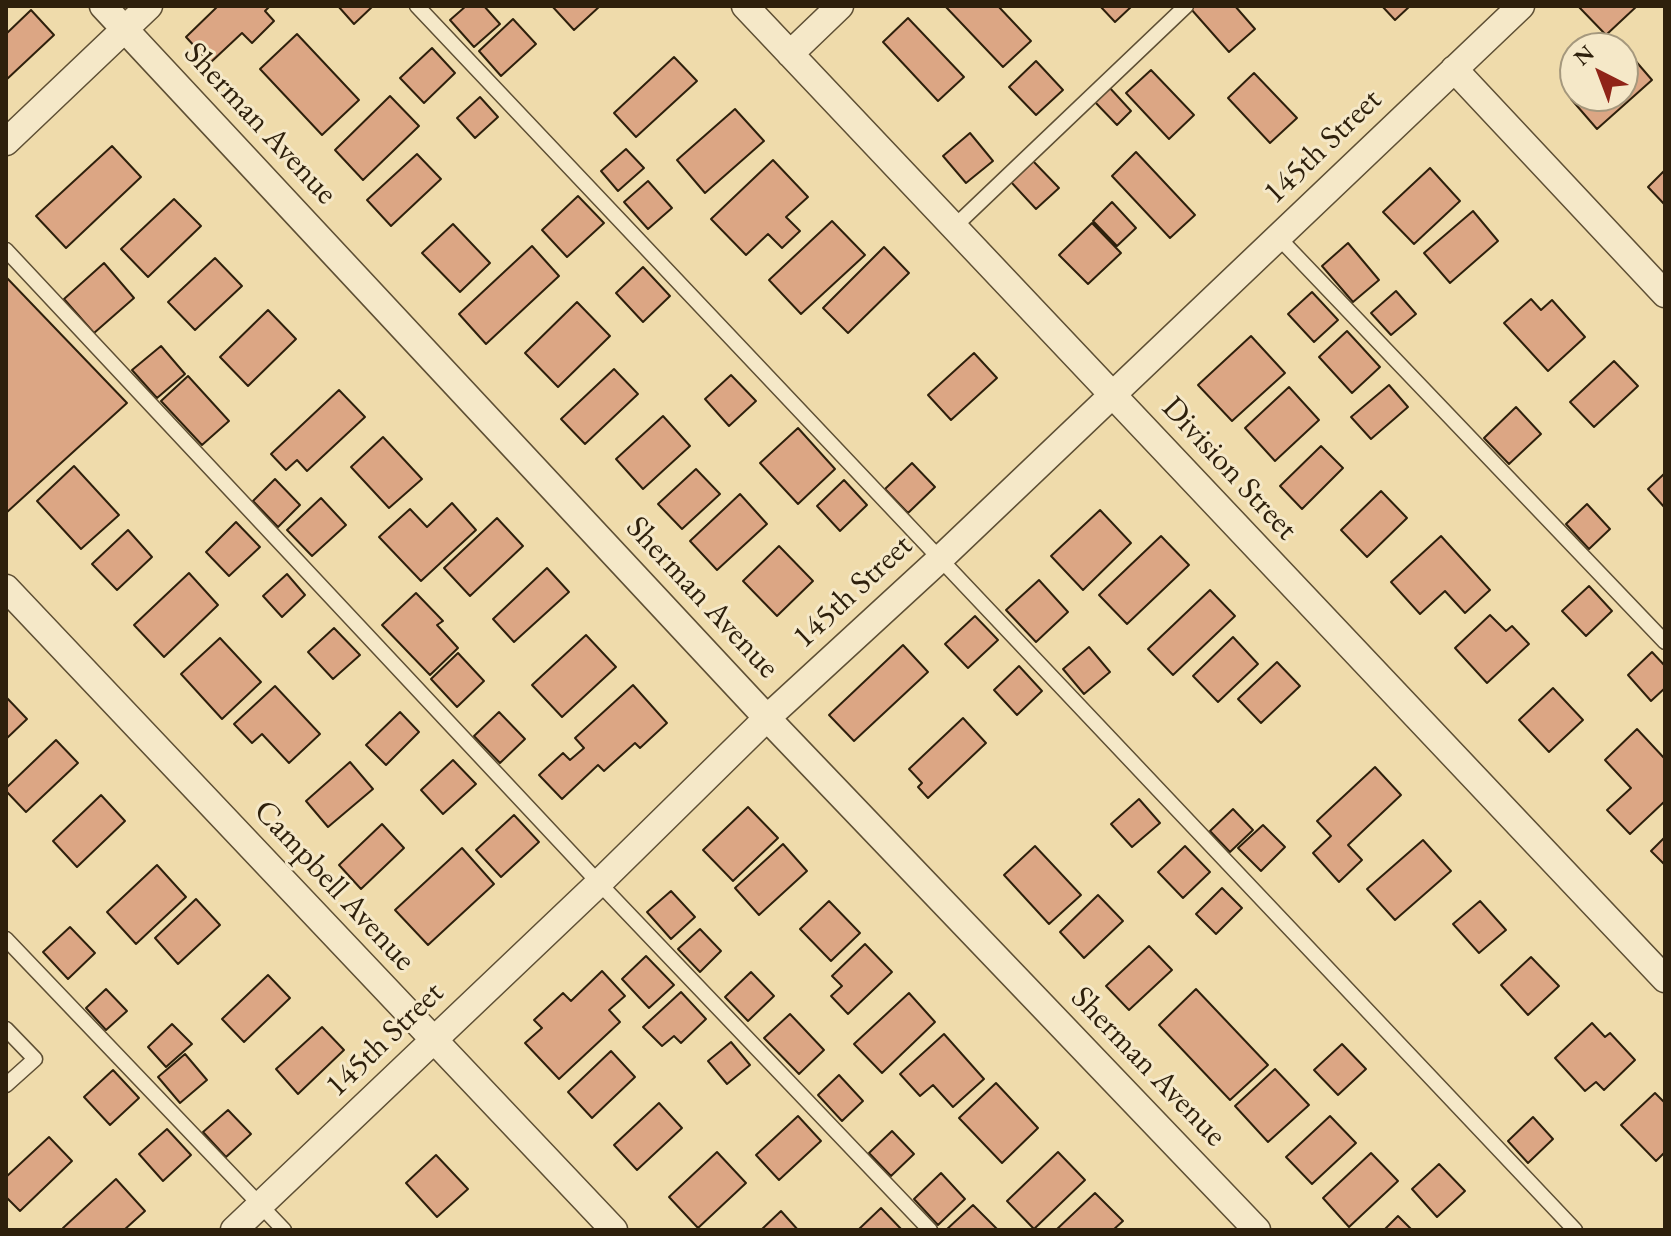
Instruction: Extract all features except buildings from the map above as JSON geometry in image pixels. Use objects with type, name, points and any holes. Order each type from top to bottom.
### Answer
[{"type":"street","name":"Sherman Avenue","points":[[103,6],[767,718],[1257,1230]]},
{"type":"street","points":[[6,142],[149,6]]},
{"type":"street","name":"Division Street","points":[[745,6],[1665,979]]},
{"type":"street","points":[[790,54],[840,6]]},
{"type":"street","name":"145th Street","points":[[234,1230],[599,883],[767,718],[940,559],[1521,6]]},
{"type":"street","points":[[1454,69],[1665,294]]},
{"type":"street","name":"Campbell Avenue","points":[[6,588],[614,1230]]},
{"type":"lane","points":[[417,6],[1575,1230]]},
{"type":"lane","points":[[954,227],[1186,6]]},
{"type":"lane","points":[[1278,237],[1665,642]]},
{"type":"lane","points":[[6,250],[599,883],[930,1230]]},
{"type":"lane","points":[[6,939],[284,1230]]},
{"type":"lane","points":[[6,1029],[35,1059],[6,1085]]}]
